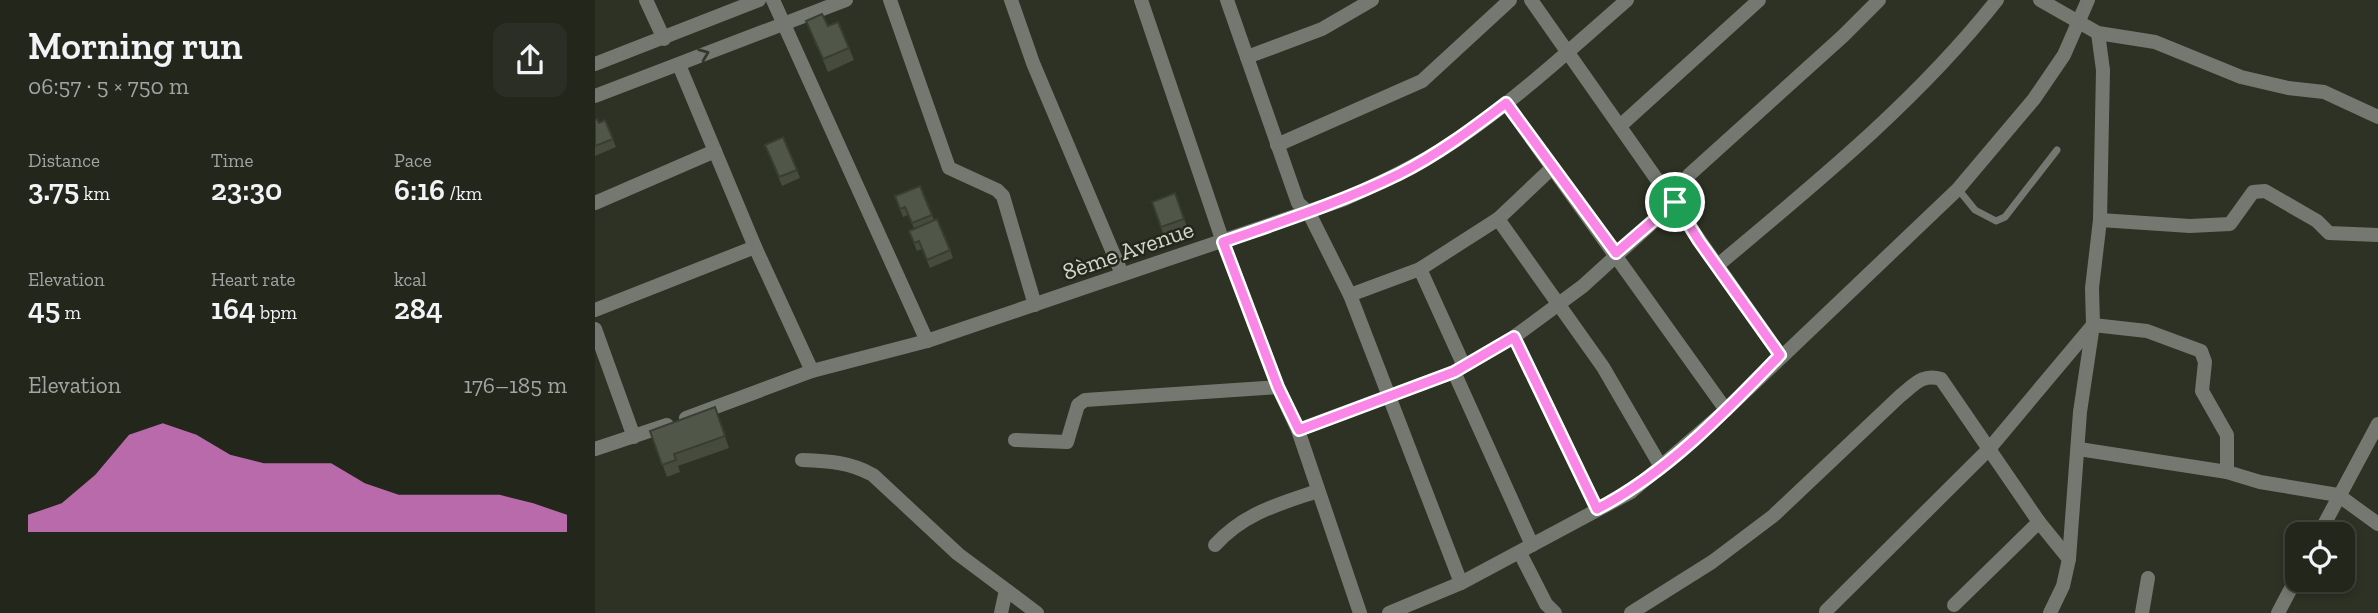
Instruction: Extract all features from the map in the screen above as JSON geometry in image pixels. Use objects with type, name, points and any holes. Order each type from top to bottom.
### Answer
[{"type":"street","points":[[646,0],[664,39]]},
{"type":"street","points":[[595,64],[759,0]]},
{"type":"street","points":[[772,0],[785,22],[927,341]]},
{"type":"street","points":[[595,96],[846,0]]},
{"type":"street","points":[[890,0],[946,160],[955,173],[997,190],[1003,197],[1035,305]]},
{"type":"street","points":[[1011,0],[1033,63],[1122,274]]},
{"type":"street","points":[[1141,0],[1223,242],[1278,387],[1299,430],[1360,613]]},
{"type":"street","points":[[1227,0],[1298,203],[1309,212],[1350,295],[1461,583]]},
{"type":"street","points":[[1247,57],[1322,29],[1371,0]]},
{"type":"street","points":[[1276,145],[1422,81],[1510,0]]},
{"type":"street","points":[[1531,0],[1780,355]]},
{"type":"street","name":"8ème Avenue","points":[[595,449],[812,371],[927,341],[1223,242],[1309,212],[1401,173],[1457,139],[1506,103],[1627,0]]},
{"type":"street","points":[[1620,126],[1759,0]]},
{"type":"street","points":[[1299,430],[1459,369],[1514,337],[1557,306],[1675,202],[1689,175],[1833,46],[1879,0]]},
{"type":"street","points":[[1718,265],[1847,157],[1914,95],[1997,0]]},
{"type":"street","points":[[2040,0],[2098,33],[2155,42],[2241,77],[2288,88],[2324,92],[2378,117]]},
{"type":"street","points":[[1389,613],[1461,583],[1631,492],[1726,410],[1780,355],[1958,189],[2034,99],[2064,55],[2088,0]]},
{"type":"street","points":[[2050,613],[2063,586],[2069,559],[2084,372],[2093,325],[2092,288],[2100,220],[2103,70],[2098,33]]},
{"type":"street","points":[[679,65],[755,247],[812,371]]},
{"type":"street","points":[[1506,103],[1726,410]]},
{"type":"street","points":[[595,203],[715,151]]},
{"type":"street","points":[[1350,295],[1420,270],[1498,219],[1552,167]]},
{"type":"street","points":[[2100,220],[2190,226],[2230,224],[2253,192],[2265,191],[2317,221],[2329,233],[2378,235]]},
{"type":"street","points":[[1498,219],[1557,306],[1603,367],[1660,465]]},
{"type":"street","points":[[595,310],[755,247]]},
{"type":"street","points":[[1420,270],[1552,612]]},
{"type":"street","points":[[1826,611],[1989,449],[2093,325]]},
{"type":"street","points":[[2093,325],[2147,331],[2201,351],[2205,362],[2203,391],[2227,435],[2227,472]]},
{"type":"street","points":[[595,330],[634,437]]},
{"type":"street","points":[[1514,337],[1597,509]]},
{"type":"street","points":[[1631,613],[1712,562],[1773,516],[1922,378],[1941,379],[2039,523],[2069,559]]},
{"type":"street","points":[[1015,440],[1067,442],[1078,405],[1085,400],[1278,387]]},
{"type":"street","points":[[2325,522],[2378,424]]},
{"type":"street","points":[[2079,449],[2227,472],[2260,482],[2338,495],[2378,524]]},
{"type":"street","points":[[802,460],[858,466],[873,475],[924,525],[1037,613]]},
{"type":"street","points":[[1215,545],[1229,530],[1255,512],[1318,491]]},
{"type":"street","points":[[1954,605],[2039,523]]},
{"type":"street","points":[[2142,613],[2148,578]]},
{"type":"street","points":[[1001,613],[1006,590]]},
{"type":"street","points":[[2278,613],[2289,592]]},
{"type":"lane","points":[[1958,189],[1976,210],[1996,221],[2005,216],[2057,150]]},
{"type":"building","points":[[822,14],[828,26],[838,22],[849,48],[823,59],[806,21]]},
{"type":"building","points":[[595,120],[599,123],[605,120],[613,139],[595,146]]},
{"type":"building","points":[[783,137],[797,170],[779,177],[765,145]]},
{"type":"building","points":[[920,186],[932,215],[912,223],[905,207],[900,209],[895,196]]},
{"type":"building","points":[[1175,193],[1184,219],[1161,227],[1152,202]]},
{"type":"building","points":[[937,219],[950,250],[927,260],[919,241],[914,243],[909,231]]},
{"type":"building","points":[[715,407],[725,436],[674,454],[676,460],[662,465],[650,431]]},
{"type":"route","points":[[1506,103],[1616,253],[1675,202],[1699,241],[1780,355],[1726,410],[1631,492],[1597,509],[1514,337],[1454,372],[1299,430],[1278,387],[1223,242],[1345,200],[1401,173],[1457,139],[1506,103]]}]
